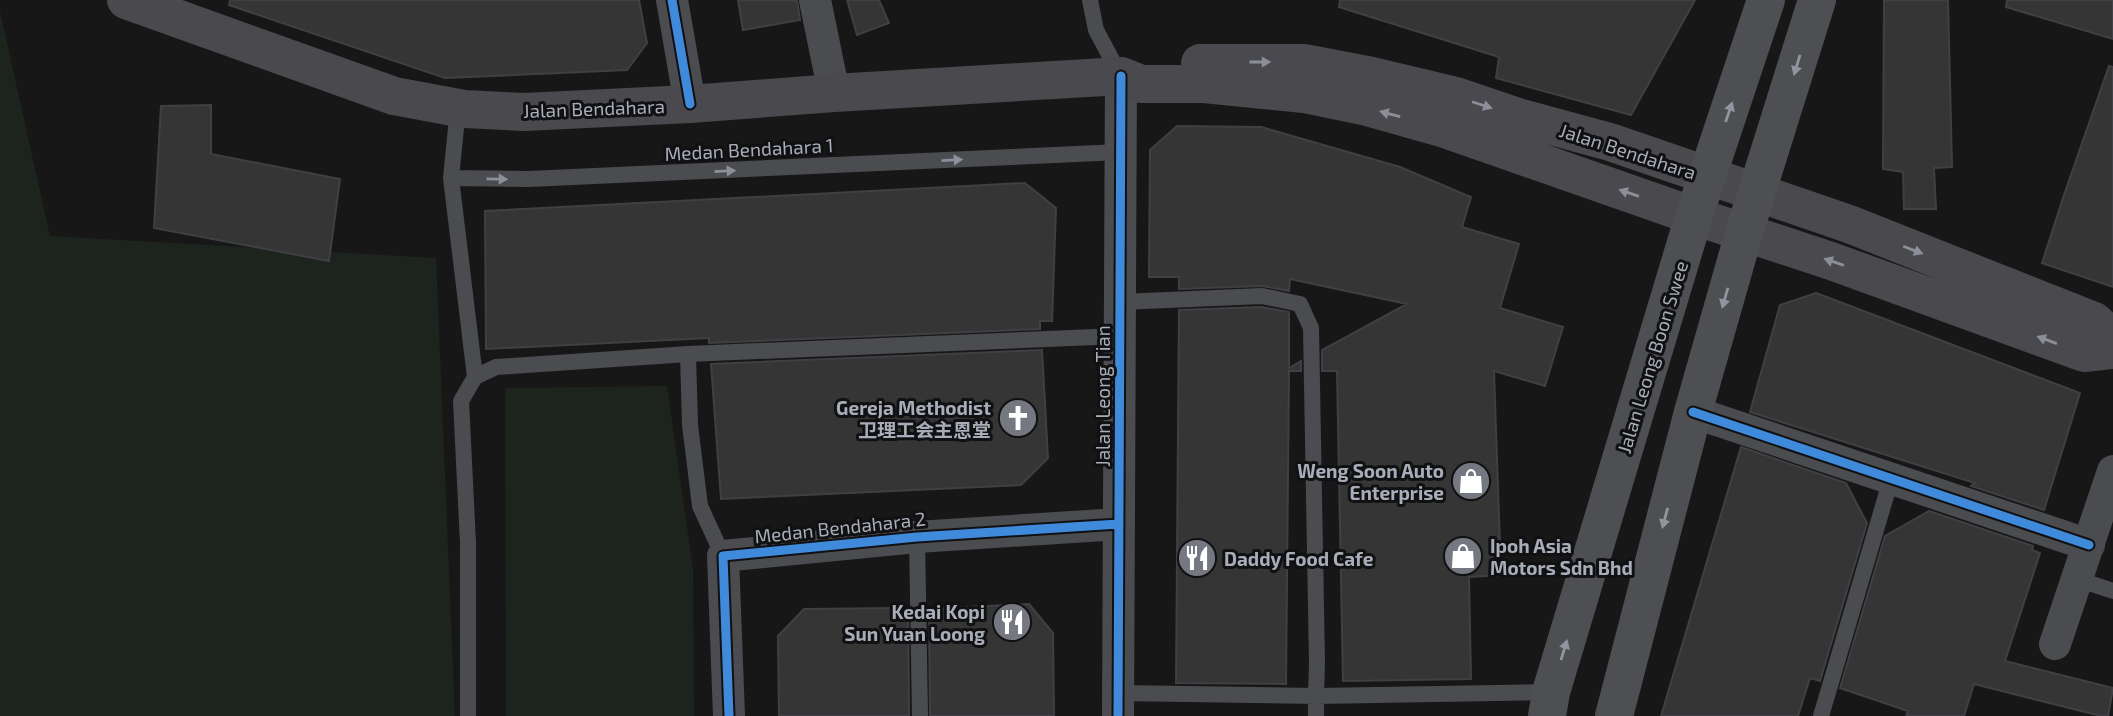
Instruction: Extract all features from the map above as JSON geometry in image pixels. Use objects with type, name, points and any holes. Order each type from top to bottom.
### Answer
[{"type":"main road","name":"Jalan Bendahara","points":[[126,0],[394,96],[458,108],[524,112],[690,104],[1121,76],[1140,83],[1203,84],[1304,94],[1367,107],[1725,205],[1849,225],[2094,321],[2113,338]]},
{"type":"main road","name":"Jalan Leong Boon Swee","points":[[1614,716],[1693,412],[1725,205],[1766,0]]},
{"type":"main road","name":"Jalan Leong Boon Swee","points":[[1549,704],[1725,205],[1817,0]]},
{"type":"main road","name":"Jalan Bendahara","points":[[1725,205],[1831,261],[2084,353],[2113,351]]},
{"type":"street","points":[[671,0],[690,104]]},
{"type":"street","points":[[815,0],[834,93]]},
{"type":"street","name":"Jalan Leong Tian","points":[[1118,704],[1121,76]]},
{"type":"street","points":[[1693,412],[2089,545]]},
{"type":"street","points":[[2055,644],[2113,471]]},
{"type":"street","name":"Medan Bendahara 2","points":[[723,556],[917,537],[1119,524]]},
{"type":"street","points":[[723,556],[729,716]]},
{"type":"lane","points":[[1090,0],[1096,30],[1121,76]]},
{"type":"lane","points":[[458,108],[451,178],[475,377]]},
{"type":"lane","name":"Medan Bendahara 1","points":[[451,178],[529,179],[1121,152]]},
{"type":"lane","points":[[1120,302],[1262,296],[1300,304],[1311,328],[1316,716]]},
{"type":"lane","points":[[468,716],[468,543],[461,401],[475,377],[496,367],[688,354],[1120,336]]},
{"type":"lane","points":[[688,354],[690,425],[701,506],[723,556]]},
{"type":"lane","points":[[1821,716],[1891,479]]},
{"type":"lane","points":[[917,537],[920,716]]},
{"type":"lane","points":[[2077,579],[2113,591]]},
{"type":"lane","points":[[1118,704],[1316,696],[1549,704]]},
{"type":"shaded area","points":[[0,11],[50,236],[436,258],[455,716],[0,716]]},
{"type":"shaded area","points":[[667,386],[693,569],[694,716],[506,716],[505,388]]},
{"type":"building","points":[[230,0],[639,0],[647,43],[627,70],[445,78],[229,5]]},
{"type":"building","points":[[738,0],[797,0],[800,20],[743,30]]},
{"type":"building","points":[[847,0],[879,0],[889,23],[857,35]]},
{"type":"building","points":[[1340,0],[1695,0],[1631,115],[1496,78],[1499,57],[1339,7]]},
{"type":"building","points":[[1884,0],[1948,0],[1952,167],[1934,168],[1936,209],[1904,209],[1903,172],[1883,169]]},
{"type":"building","points":[[2007,0],[2113,0],[2113,39],[2006,7]]},
{"type":"building","points":[[2109,66],[2113,67],[2113,287],[2042,263]]},
{"type":"building","points":[[211,105],[211,154],[340,179],[329,261],[154,228],[161,106]]},
{"type":"building","points":[[1177,126],[1261,127],[1400,167],[1471,197],[1462,227],[1519,244],[1500,308],[1563,327],[1545,386],[1494,371],[1501,575],[1469,577],[1471,679],[1343,681],[1337,371],[1322,371],[1322,350],[1407,304],[1290,279],[1289,291],[1262,286],[1179,289],[1179,277],[1149,277],[1150,150]]},
{"type":"building","points":[[1025,183],[1056,208],[1052,321],[1040,321],[1040,329],[709,343],[709,338],[486,349],[485,211]]},
{"type":"building","points":[[1816,293],[2080,393],[2044,510],[1971,486],[1975,483],[1750,412],[1780,305]]},
{"type":"building","points":[[1261,307],[1289,312],[1289,368],[1301,361],[1301,371],[1289,371],[1286,684],[1176,683],[1179,310]]},
{"type":"building","points":[[1042,350],[1048,458],[1021,485],[721,499],[711,364]]},
{"type":"building","points":[[1741,447],[1846,483],[1867,523],[1820,681],[1810,678],[1798,716],[1661,716]]},
{"type":"building","points":[[1929,511],[2033,546],[2032,550],[2040,553],[2005,661],[2113,688],[2108,716],[1974,684],[1964,716],[1906,716],[1908,711],[1840,688],[1885,536]]},
{"type":"building","points":[[1029,604],[1053,633],[1054,716],[930,716],[929,609]]},
{"type":"building","points":[[804,609],[908,610],[909,716],[779,716],[778,636]]},
{"type":"cycle path","points":[[672,0],[690,104]]},
{"type":"cycle path","points":[[1118,716],[1121,76]]},
{"type":"cycle path","points":[[1693,412],[2089,545]]},
{"type":"cycle path","points":[[729,716],[723,556],[917,537],[1119,524]]},
{"type":"place","name":"Gereja Methodist 卫理工会主恩堂","points":[[1018,418]]},
{"type":"place","name":"Weng Soon Auto Enterprise","points":[[1471,481]]},
{"type":"place","name":"Ipoh Asia Motors Sdn Bhd","points":[[1463,556]]},
{"type":"place","name":"Daddy Food Cafe","points":[[1197,558]]},
{"type":"place","name":"Kedai Kopi Sun Yuan Loong","points":[[1012,622]]}]
